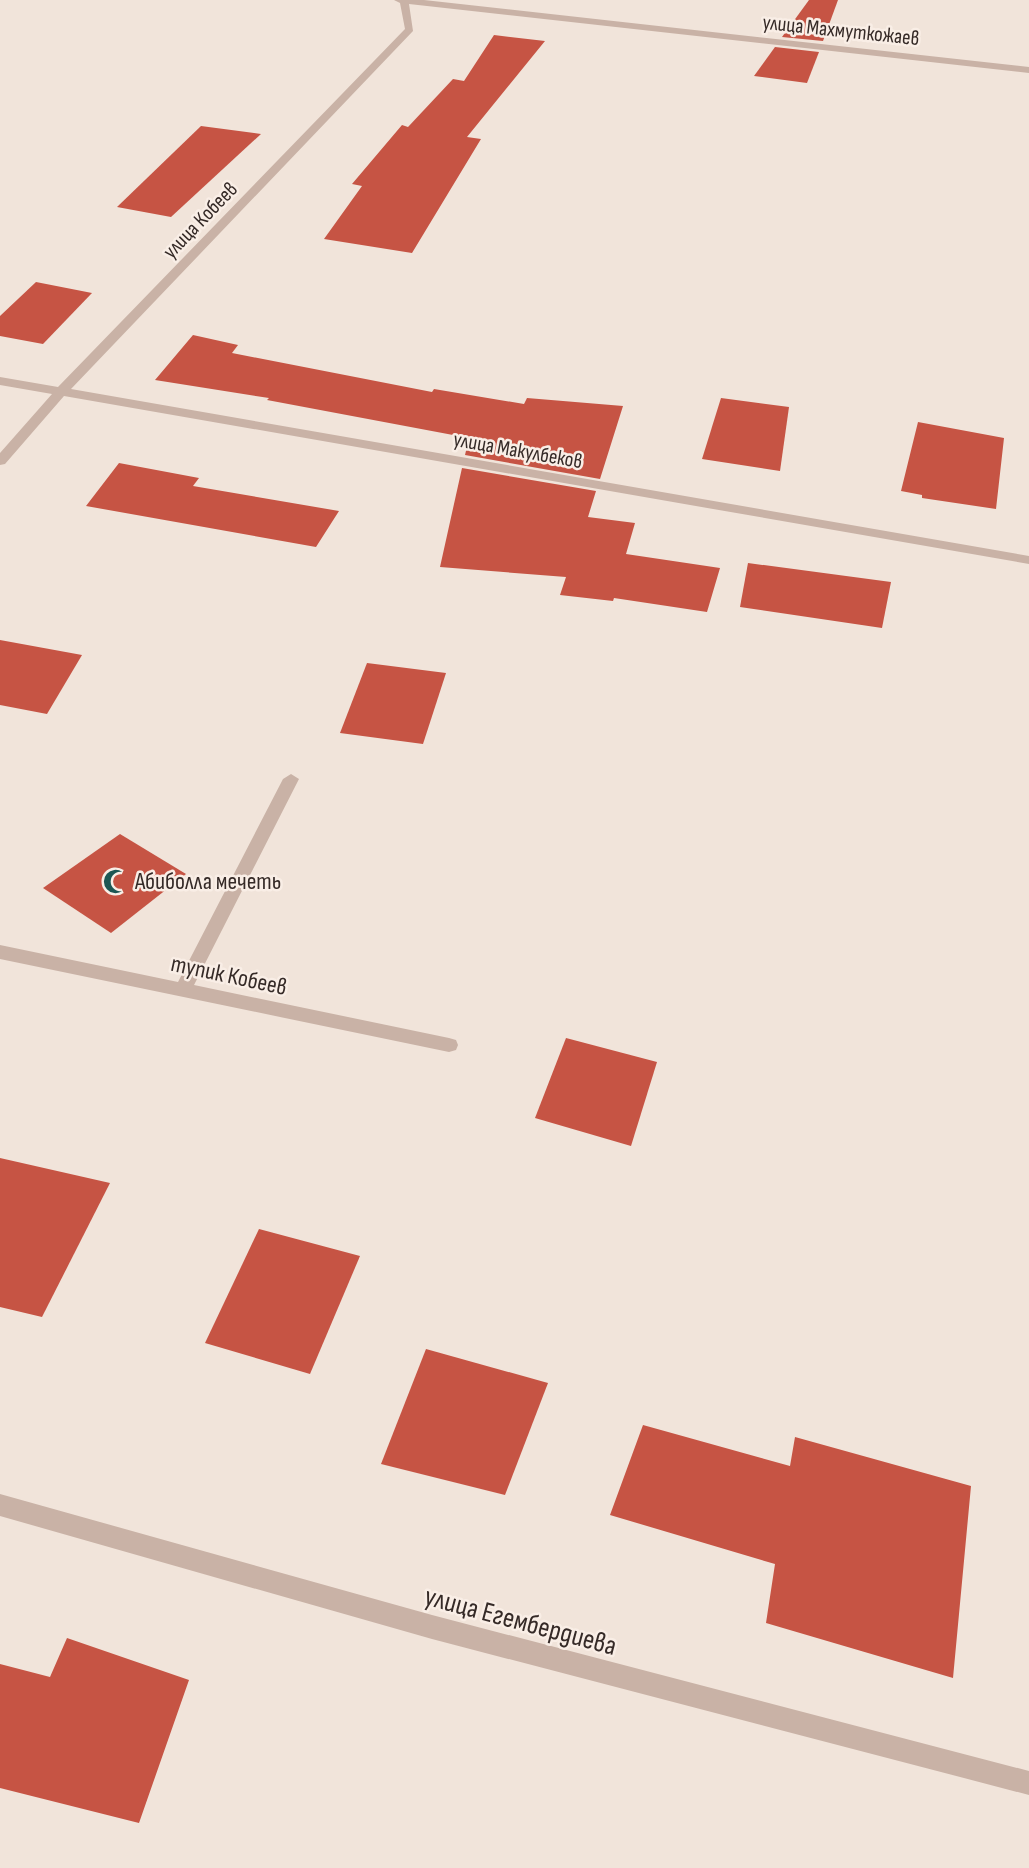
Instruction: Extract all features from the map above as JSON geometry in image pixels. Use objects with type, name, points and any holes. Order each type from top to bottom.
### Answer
[{"type":"street","name":"улица Махмуткожаев","points":[[403,0],[1029,71]]},
{"type":"street","name":"улица Кобеев","points":[[0,461],[61,393],[410,29],[403,0]]},
{"type":"street","name":"улица Макулбеков","points":[[0,382],[1029,560]]},
{"type":"street","points":[[183,991],[291,779]]},
{"type":"street","name":"тупик Кобеев","points":[[0,952],[449,1045]]},
{"type":"street","name":"улица Егембердиева","points":[[0,1505],[432,1628],[1029,1783]]},
{"type":"building","points":[[809,0],[838,0],[823,41],[782,37]]},
{"type":"building","points":[[494,35],[545,41],[467,137],[481,139],[412,253],[324,239],[362,186],[352,184],[402,125],[408,127],[453,79],[464,81]]},
{"type":"building","points":[[775,47],[819,52],[807,83],[754,76]]},
{"type":"building","points":[[201,126],[261,134],[171,217],[117,207]]},
{"type":"building","points":[[36,282],[92,293],[43,344],[0,336],[0,316]]},
{"type":"building","points":[[193,335],[238,345],[232,353],[432,392],[434,389],[524,404],[527,398],[623,406],[600,479],[465,455],[469,438],[267,400],[269,398],[155,380]]},
{"type":"building","points":[[721,398],[789,407],[780,471],[702,459]]},
{"type":"building","points":[[918,422],[1004,438],[996,509],[922,498],[922,495],[901,491]]},
{"type":"building","points":[[119,463],[199,478],[193,486],[339,511],[316,547],[86,506]]},
{"type":"building","points":[[462,468],[596,491],[588,517],[635,523],[626,554],[720,568],[707,612],[614,598],[613,601],[560,595],[566,577],[440,567]]},
{"type":"building","points":[[748,563],[891,582],[882,628],[740,607]]},
{"type":"building","points":[[0,640],[82,655],[47,714],[0,705]]},
{"type":"building","points":[[367,663],[446,673],[423,744],[340,733]]},
{"type":"building","name":"Абиболла мечеть","points":[[120,834],[186,874],[111,933],[43,888]]},
{"type":"building","points":[[566,1038],[657,1062],[631,1146],[535,1118]]},
{"type":"building","points":[[0,1158],[110,1183],[42,1317],[0,1307]]},
{"type":"building","points":[[259,1229],[360,1256],[310,1374],[205,1343]]},
{"type":"building","points":[[426,1349],[548,1383],[505,1495],[381,1464]]},
{"type":"building","points":[[643,1425],[790,1466],[795,1437],[971,1486],[953,1678],[766,1623],[775,1564],[610,1515]]},
{"type":"building","points":[[67,1638],[189,1680],[139,1823],[0,1788],[0,1664],[50,1677]]},
{"type":"place","name":"Абиболла мечеть","points":[[115,881]]}]
